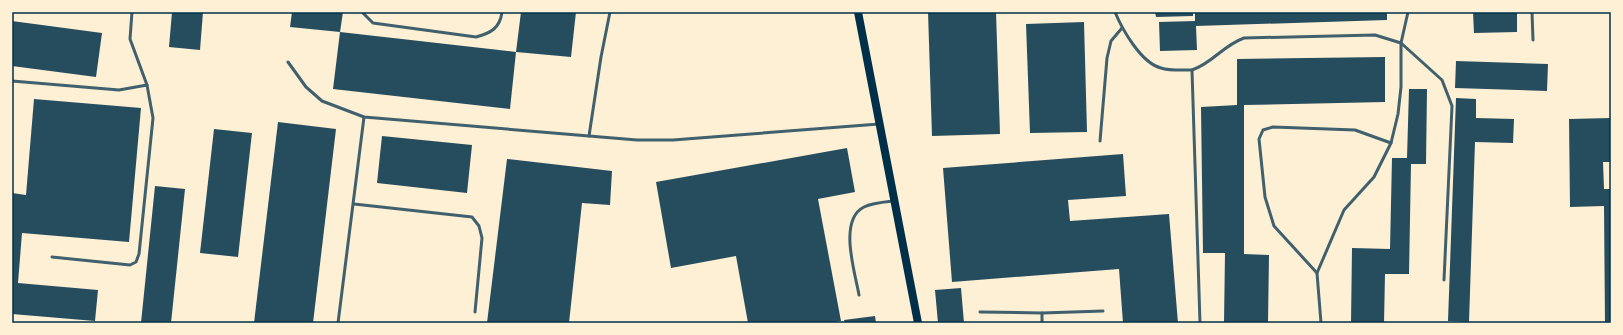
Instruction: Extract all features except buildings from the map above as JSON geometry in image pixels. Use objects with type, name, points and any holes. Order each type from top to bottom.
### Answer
[{"type":"main road","points":[[858,12],[918,323]]},
{"type":"lane","points":[[52,257],[130,265],[136,262],[139,254],[152,118],[148,85],[130,39],[132,12]]},
{"type":"lane","points":[[362,12],[373,23],[476,37],[491,33],[500,21],[502,12]]},
{"type":"lane","points":[[589,136],[601,57],[610,12]]},
{"type":"lane","points":[[1115,12],[1122,28],[1147,61],[1160,68],[1192,70],[1203,67],[1231,43],[1244,38],[1375,35],[1401,43],[1442,80],[1452,106],[1444,280]]},
{"type":"lane","points":[[1321,323],[1317,273],[1344,210],[1374,177],[1391,143],[1398,114],[1401,87],[1401,43],[1408,12]]},
{"type":"lane","points":[[1532,12],[1533,40]]},
{"type":"lane","points":[[1100,141],[1107,58],[1112,41],[1122,28]]},
{"type":"lane","points":[[288,62],[306,87],[322,101],[364,117],[637,140],[673,140],[880,124]]},
{"type":"lane","points":[[1192,70],[1200,323]]},
{"type":"lane","points":[[12,81],[119,90],[148,85]]},
{"type":"lane","points":[[338,323],[364,117]]},
{"type":"lane","points":[[1317,273],[1274,226],[1265,197],[1259,138],[1264,130],[1273,127],[1355,130],[1391,143]]},
{"type":"lane","points":[[859,295],[848,234],[852,218],[864,207],[894,201]]},
{"type":"lane","points":[[354,204],[472,217],[479,226],[482,238],[475,312]]},
{"type":"lane","points":[[980,312],[1103,312]]},
{"type":"lane","points":[[1042,313],[1042,323]]}]
